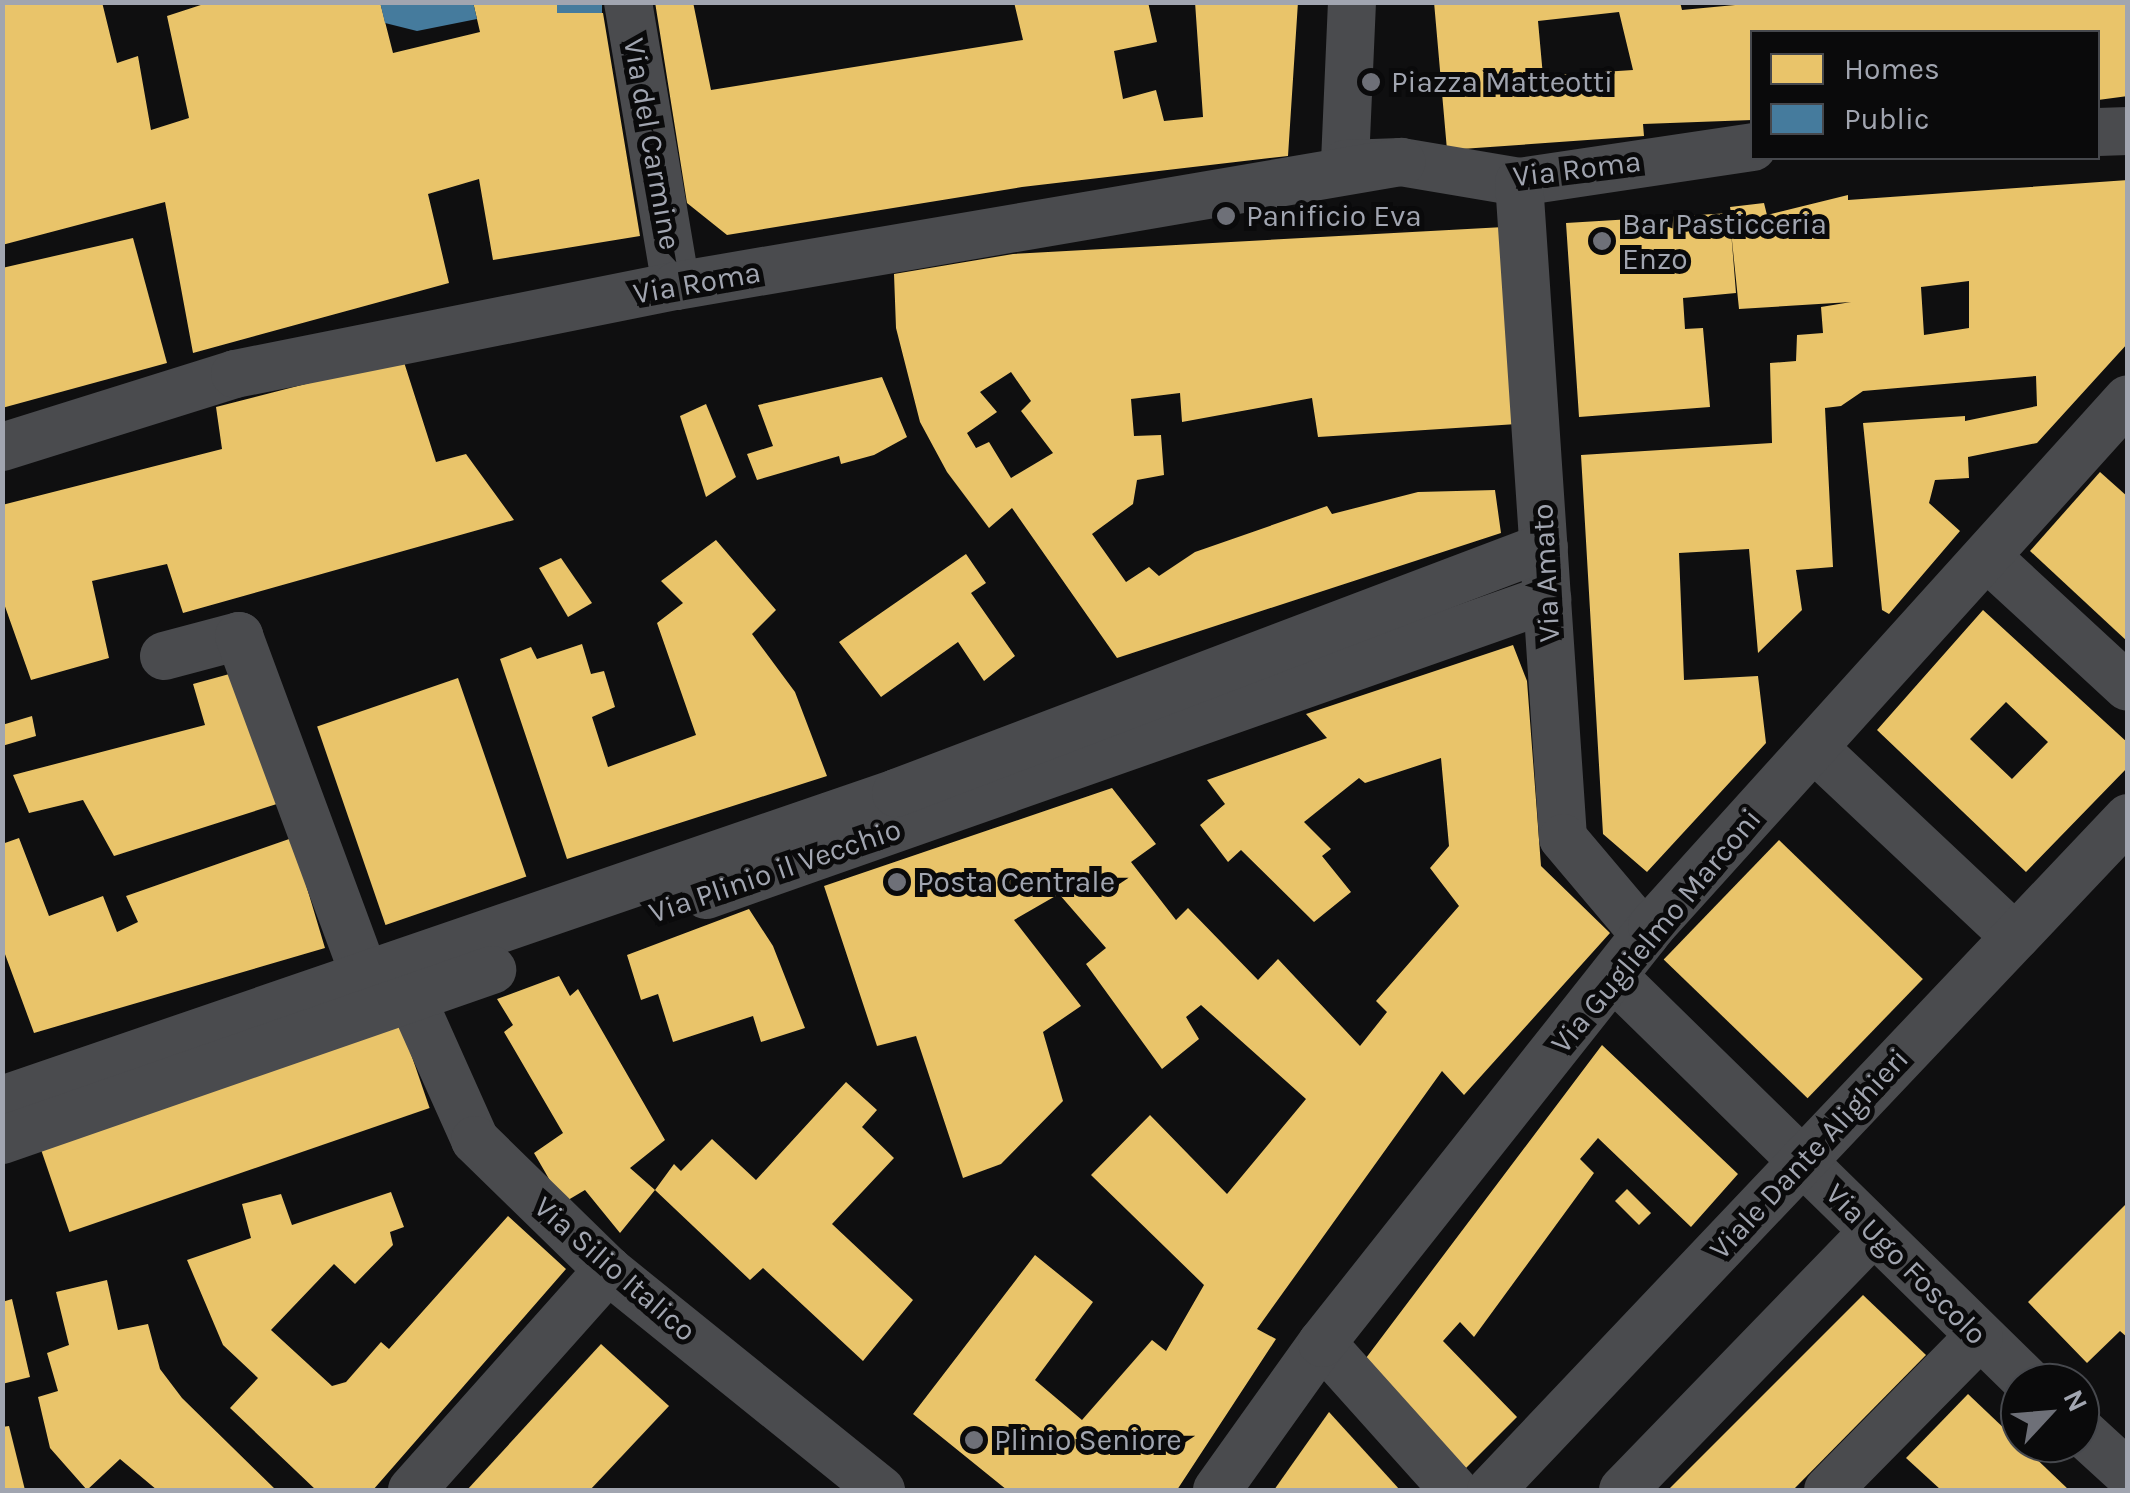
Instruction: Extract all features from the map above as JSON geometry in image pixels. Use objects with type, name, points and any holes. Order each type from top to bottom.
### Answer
[{"type":"street","name":"Via del Carmine","points":[[628,2],[676,286]]},
{"type":"street","name":"Via Roma","points":[[1352,2],[1345,164],[1401,162],[1518,182],[1750,147]]},
{"type":"street","points":[[2100,132],[2128,131]]},
{"type":"street","name":"Via Roma","points":[[2,446],[236,374],[676,286],[1401,162]]},
{"type":"street","name":"Via Amato","points":[[1518,182],[1563,838],[1645,935]]},
{"type":"street","name":"Via Guglielmo Marconi","points":[[1217,1490],[1322,1343],[1645,935],[2128,399]]},
{"type":"street","points":[[2,1100],[392,981],[1544,547]]},
{"type":"street","points":[[1988,558],[2128,687]]},
{"type":"street","name":"Via Plinio il Vecchio","points":[[2,1140],[392,981],[1548,599]]},
{"type":"street","name":"Via Silio Italico","points":[[164,656],[240,636],[392,981],[475,1140],[608,1270],[881,1490]]},
{"type":"street","points":[[1814,748],[2016,936]]},
{"type":"street","name":"Viale Dante Alighieri","points":[[1490,1490],[2128,818]]},
{"type":"street","name":"Via Ugo Foscolo","points":[[1612,976],[2007,1363]]},
{"type":"street","points":[[1622,1490],[1872,1233]]},
{"type":"street","points":[[412,1490],[608,1270]]},
{"type":"street","points":[[1828,1490],[1979,1337]]},
{"type":"street","points":[[1322,1343],[1454,1490]]},
{"type":"street","points":[[2100,1448],[2128,1474]]},
{"type":"building: Homes","points":[[2,2],[102,2],[117,63],[138,56],[151,130],[189,118],[167,16],[210,2],[380,2],[393,53],[480,32],[473,2],[557,2],[558,13],[603,13],[640,236],[493,260],[479,179],[428,194],[449,283],[193,353],[165,202],[2,245]]},
{"type":"building: Homes","points":[[655,2],[693,2],[711,90],[1023,40],[1014,2],[1148,2],[1157,42],[1114,51],[1123,99],[1156,90],[1164,121],[1203,117],[1195,2],[1298,2],[1288,156],[1022,187],[727,235],[687,203]]},
{"type":"building: Homes","points":[[1434,2],[1680,2],[1682,10],[1767,2],[2128,2],[2128,96],[2100,100],[2100,30],[1750,30],[1750,120],[1643,124],[1644,136],[1447,150]],"holes":[[[1619,12],[1633,70],[1543,76],[1538,21]]]},
{"type":"building: Homes","points":[[2128,180],[2128,343],[2037,443],[1968,457],[1969,478],[1935,480],[1929,503],[1960,531],[1889,614],[1882,610],[1863,423],[1965,416],[1965,421],[2037,406],[2036,376],[1863,391],[1841,406],[1825,408],[1833,567],[1796,570],[1802,610],[1758,653],[1749,549],[1679,553],[1684,680],[1758,676],[1766,743],[1647,872],[1603,834],[1581,455],[1772,443],[1770,363],[1796,361],[1797,335],[1823,333],[1821,307],[1851,302],[1739,309],[1731,231],[1736,293],[1683,298],[1685,329],[1703,328],[1710,407],[1579,417],[1566,223],[1731,213],[1730,207],[1764,203],[1767,215],[1848,195],[1848,200]],"holes":[[[1969,281],[1969,328],[1924,335],[1921,287]]]},
{"type":"building: Homes","points":[[1504,227],[1517,424],[1318,437],[1312,398],[1182,422],[1180,393],[1131,399],[1134,436],[1161,435],[1164,475],[1137,480],[1133,504],[1092,534],[1126,582],[1149,567],[1159,576],[1195,552],[1327,506],[1332,514],[1418,492],[1495,490],[1501,533],[1117,658],[1012,508],[989,528],[947,472],[920,422],[896,328],[894,274],[1013,254]],"holes":[[[1011,372],[1031,401],[1021,411],[1053,453],[1011,478],[989,442],[976,448],[967,433],[997,412],[980,392]]]},
{"type":"building: Homes","points":[[133,238],[167,363],[2,408],[2,268]]},
{"type":"building: Homes","points":[[403,359],[436,462],[466,454],[514,520],[183,613],[167,564],[92,581],[109,658],[31,680],[2,598],[2,505],[222,449],[216,407]]},
{"type":"building: Homes","points":[[882,377],[907,437],[874,455],[841,464],[839,456],[757,480],[747,454],[773,446],[758,405]]},
{"type":"building: Homes","points":[[706,404],[736,477],[706,497],[680,416]]},
{"type":"building: Homes","points":[[2100,472],[2128,497],[2128,642],[2030,551]]},
{"type":"building: Homes","points":[[716,540],[776,610],[752,634],[795,692],[827,776],[567,859],[500,659],[531,647],[537,659],[582,644],[591,674],[604,671],[615,707],[592,717],[608,767],[696,735],[657,623],[683,603],[661,581]]},
{"type":"building: Homes","points":[[966,554],[986,583],[971,593],[1015,656],[984,681],[958,642],[881,697],[839,642]]},
{"type":"building: Homes","points":[[561,558],[592,603],[568,617],[539,568]]},
{"type":"building: Homes","points":[[1983,610],[2128,743],[2128,767],[2026,872],[1877,730]],"holes":[[[2006,702],[2048,742],[2012,779],[1970,739]]]},
{"type":"building: Homes","points":[[1513,645],[1527,681],[1541,866],[1610,933],[1464,1095],[1442,1071],[1257,1329],[1276,1339],[1177,1490],[1007,1490],[913,1414],[1035,1255],[1093,1302],[1035,1380],[1082,1420],[1152,1340],[1166,1351],[1204,1285],[1091,1175],[1150,1115],[1227,1194],[1306,1099],[1201,1005],[1186,1017],[1199,1039],[1162,1069],[1086,964],[1106,948],[1059,894],[1014,920],[1081,1006],[1043,1032],[1063,1101],[1001,1164],[963,1178],[916,1036],[877,1046],[824,886],[1112,788],[1156,844],[1131,862],[1176,920],[1188,908],[1258,980],[1278,959],[1360,1046],[1387,1012],[1376,1001],[1459,906],[1430,868],[1449,846],[1441,758],[1365,783],[1359,778],[1304,822],[1331,849],[1322,856],[1351,892],[1314,922],[1241,850],[1228,862],[1200,825],[1225,804],[1207,780],[1327,738],[1306,714]]},
{"type":"building: Homes","points":[[233,673],[283,802],[114,856],[83,800],[29,813],[13,775],[205,725],[193,684]]},
{"type":"building: Homes","points":[[458,678],[526,877],[385,925],[317,727]]},
{"type":"building: Homes","points":[[32,716],[36,736],[2,746],[2,725]]},
{"type":"building: Homes","points":[[19,838],[49,916],[103,896],[117,932],[138,922],[126,896],[292,838],[325,948],[34,1033],[2,946],[2,844]]},
{"type":"building: Homes","points":[[1779,840],[1923,979],[1808,1098],[1664,959]]},
{"type":"building: Homes","points":[[749,909],[773,946],[805,1028],[761,1042],[753,1016],[673,1042],[658,994],[641,1000],[627,955]]},
{"type":"building: Homes","points":[[559,976],[570,996],[578,989],[665,1140],[630,1168],[655,1190],[620,1233],[585,1190],[563,1203],[534,1153],[563,1133],[504,1032],[513,1025],[497,999]]},
{"type":"building: Homes","points":[[400,1022],[430,1108],[69,1232],[40,1146]]},
{"type":"building: Homes","points":[[1602,1045],[1738,1174],[1691,1227],[1598,1138],[1580,1159],[1594,1173],[1474,1337],[1460,1322],[1443,1341],[1517,1417],[1466,1468],[1363,1362]]},
{"type":"building: Homes","points":[[846,1082],[877,1110],[862,1127],[894,1158],[832,1224],[913,1300],[863,1361],[763,1268],[750,1280],[655,1190],[674,1164],[681,1171],[712,1139],[756,1180]]},
{"type":"building: Homes","points":[[1627,1189],[1651,1213],[1639,1225],[1615,1201]]},
{"type":"building: Homes","points":[[391,1192],[404,1227],[390,1232],[393,1245],[355,1284],[334,1264],[271,1330],[332,1386],[346,1382],[381,1342],[389,1349],[508,1216],[566,1269],[373,1490],[316,1490],[230,1408],[258,1378],[223,1345],[187,1260],[251,1238],[242,1204],[281,1194],[292,1225]]},
{"type":"building: Homes","points":[[2128,1202],[2128,1338],[2120,1331],[2087,1363],[2028,1302]]},
{"type":"building: Homes","points":[[107,1280],[118,1330],[148,1324],[160,1369],[182,1398],[276,1490],[157,1490],[120,1459],[87,1490],[50,1448],[38,1397],[58,1391],[47,1353],[69,1345],[56,1292]]},
{"type":"building: Homes","points":[[1863,1295],[1926,1355],[1793,1490],[1668,1490]]},
{"type":"building: Homes","points":[[12,1299],[30,1377],[2,1384],[2,1302]]},
{"type":"building: Homes","points":[[601,1344],[669,1406],[590,1490],[467,1490]]},
{"type":"building: Homes","points":[[1968,1394],[2000,1424],[2000,1463],[2041,1463],[2069,1490],[1941,1490],[1906,1458]]},
{"type":"building: Homes","points":[[1329,1412],[1400,1490],[1274,1490]]},
{"type":"building: Homes","points":[[9,1426],[25,1490],[2,1490],[2,1427]]},
{"type":"building: Public","points":[[380,2],[473,2],[477,19],[417,31],[385,23]]},
{"type":"building: Public","points":[[557,2],[602,2],[602,13],[557,13]]},
{"type":"place","name":"Piazza Matteotti","points":[[1371,82]]},
{"type":"place","name":"Panificio Eva","points":[[1226,216]]},
{"type":"place","name":"Bar Pasticceria Enzo","points":[[1602,241]]},
{"type":"place","name":"Posta Centrale","points":[[897,882]]},
{"type":"place","name":"Plinio Seniore","points":[[974,1440]]}]
